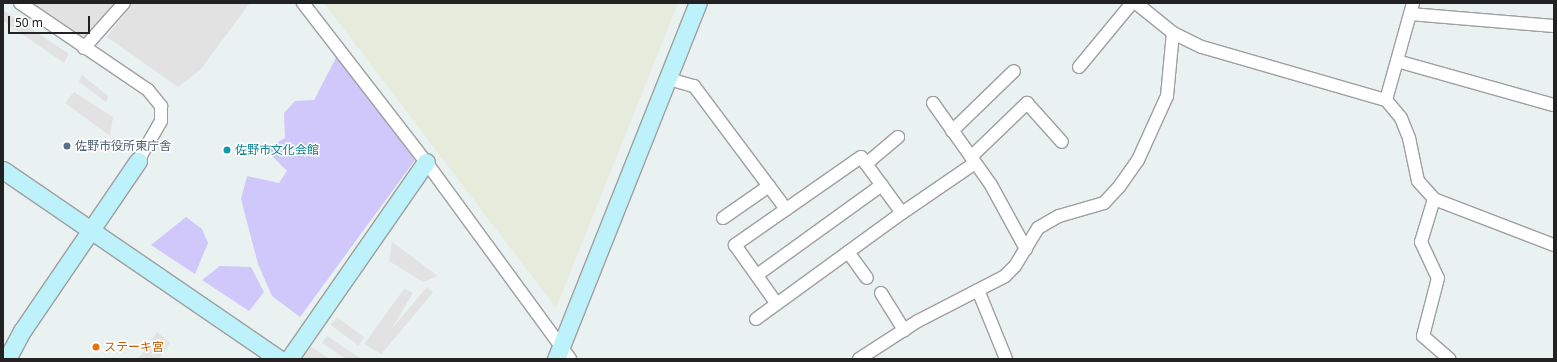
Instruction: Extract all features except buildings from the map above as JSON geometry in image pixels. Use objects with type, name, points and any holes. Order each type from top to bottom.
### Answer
[{"type":"street","points":[[7,359],[18,338],[138,161],[161,121],[161,106],[148,90],[84,48],[20,3]]},
{"type":"street","points":[[84,48],[124,3]]},
{"type":"street","points":[[303,3],[426,162],[562,355]]},
{"type":"street","points":[[562,355],[698,3]]},
{"type":"street","points":[[1079,66],[1132,3]]},
{"type":"street","points":[[1136,3],[1173,33],[1202,47],[1386,100],[1401,118],[1409,138],[1418,180],[1434,199],[1554,245]]},
{"type":"street","points":[[1386,100],[1412,8],[1554,26]]},
{"type":"street","points":[[859,359],[904,330],[1005,276],[1026,249],[1038,228],[1059,216],[1104,203],[1119,187],[1138,160],[1167,96],[1173,33]]},
{"type":"street","points":[[1397,61],[1554,105]]},
{"type":"street","points":[[952,131],[1014,71]]},
{"type":"street","points":[[669,79],[694,86],[786,209]]},
{"type":"street","points":[[933,103],[973,160],[1026,249]]},
{"type":"street","points":[[756,319],[973,160],[1027,103],[1062,142]]},
{"type":"street","points":[[866,164],[898,137]]},
{"type":"street","points":[[777,304],[735,245],[861,157],[902,213]]},
{"type":"street","points":[[289,359],[426,162]]},
{"type":"street","points":[[3,170],[90,232],[279,359]]},
{"type":"street","points":[[757,275],[882,185]]},
{"type":"street","points":[[723,218],[769,186]]},
{"type":"street","points":[[1434,199],[1421,242],[1438,278],[1423,336],[1449,359]]},
{"type":"street","points":[[848,252],[867,278]]},
{"type":"street","points":[[978,290],[1006,359]]},
{"type":"street","points":[[881,293],[904,330]]},
{"type":"shaded area","points":[[20,3],[124,3],[84,48]]},
{"type":"shaded area","points":[[133,3],[250,3],[200,70],[178,87],[107,37]]},
{"type":"shaded area","points":[[324,3],[678,3],[556,308]]},
{"type":"shaded area","points":[[3,10],[69,54],[64,63],[3,21]]},
{"type":"shaded area","points":[[338,54],[415,160],[300,317],[272,296],[258,264],[241,199],[247,176],[279,183],[287,171],[265,149],[285,138],[284,113],[295,101],[314,100]]},
{"type":"shaded area","points":[[82,75],[108,96],[106,102],[79,82]]},
{"type":"shaded area","points":[[74,92],[113,117],[110,136],[65,103]]},
{"type":"shaded area","points":[[186,217],[202,229],[208,243],[195,274],[151,245]]},
{"type":"shaded area","points":[[392,242],[438,276],[423,282],[389,261]]},
{"type":"shaded area","points":[[220,266],[251,267],[264,292],[249,311],[202,280]]},
{"type":"shaded area","points":[[427,287],[433,292],[381,354],[375,349]]},
{"type":"shaded area","points":[[404,289],[413,293],[378,352],[364,344]]},
{"type":"shaded area","points":[[337,317],[364,337],[358,345],[331,325]]},
{"type":"shaded area","points":[[157,332],[170,343],[159,359],[138,359]]},
{"type":"shaded area","points":[[327,336],[361,359],[346,359],[322,343]]},
{"type":"shaded area","points":[[309,345],[329,359],[300,359]]},
{"type":"place","name":"佐野市役所東庁舎","points":[[67,146]]},
{"type":"place","name":"佐野市文化会館","points":[[227,150]]},
{"type":"place","name":"ステーキ宮","points":[[96,347]]}]
